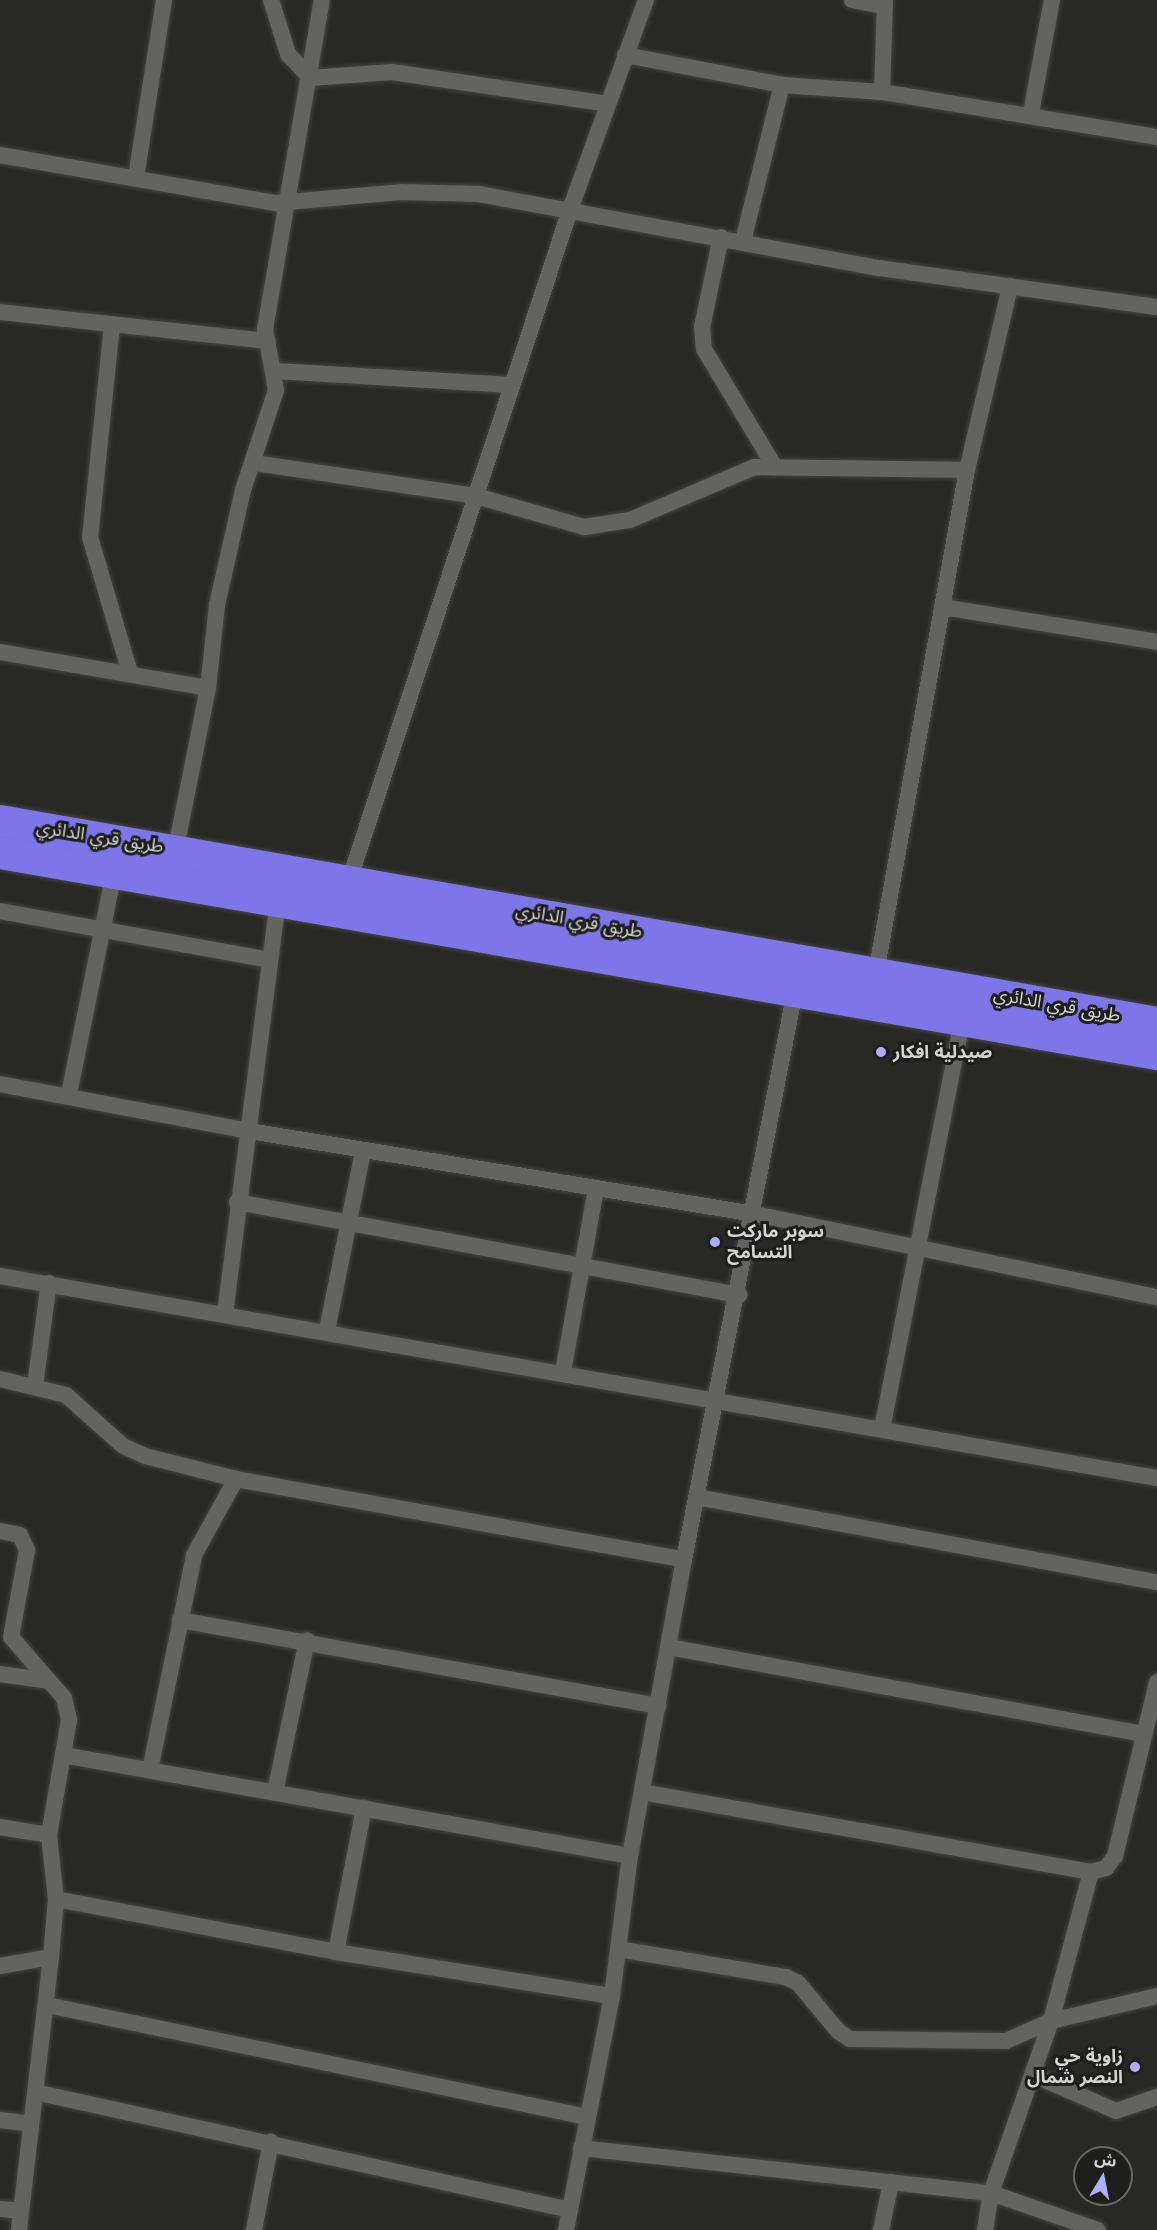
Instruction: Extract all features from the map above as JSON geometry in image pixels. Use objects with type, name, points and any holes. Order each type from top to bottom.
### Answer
[{"type":"highway","name":"طريق قري الدائري","points":[[0,821],[176,848],[349,881],[798,975],[963,1018],[1157,1054]]},
{"type":"highway","name":"طريق قري الدائري","points":[[0,853],[278,900],[798,975],[876,973],[1157,1023]]},
{"type":"street","points":[[136,177],[164,0]]},
{"type":"street","points":[[271,0],[288,54],[310,78]]},
{"type":"street","points":[[176,848],[208,688],[217,605],[243,490],[255,463],[276,390],[276,371],[267,341],[285,202],[310,78],[322,0]]},
{"type":"street","points":[[349,881],[571,207],[646,0]]},
{"type":"street","points":[[852,0],[884,3],[882,92]]},
{"type":"street","points":[[1031,114],[1052,0]]},
{"type":"street","points":[[625,55],[782,85],[882,92],[1031,114],[1157,137]]},
{"type":"street","points":[[310,78],[392,72],[608,104]]},
{"type":"street","points":[[743,241],[782,85]]},
{"type":"street","points":[[0,155],[285,202],[436,191],[571,207],[879,268],[1157,307]]},
{"type":"street","points":[[721,237],[702,327],[704,349],[775,467]]},
{"type":"street","points":[[876,973],[967,470],[1010,286]]},
{"type":"street","points":[[0,312],[112,326],[267,341]]},
{"type":"street","points":[[112,326],[90,537],[130,673]]},
{"type":"street","points":[[276,371],[512,385]]},
{"type":"street","points":[[255,463],[476,496],[584,527],[630,520],[731,473],[775,467],[967,470]]},
{"type":"street","points":[[942,607],[1157,642]]},
{"type":"street","points":[[0,652],[208,688]]},
{"type":"street","points":[[69,1094],[114,872]]},
{"type":"street","points":[[225,1314],[237,1202],[249,1131],[278,900]]},
{"type":"street","points":[[0,911],[102,932],[270,960]]},
{"type":"street","points":[[566,2230],[612,1996],[630,1856],[684,1560],[755,1214],[798,975]]},
{"type":"street","points":[[882,1430],[963,1018]]},
{"type":"street","points":[[0,1084],[69,1094],[249,1131],[363,1151],[755,1214],[916,1250],[1157,1297]]},
{"type":"street","points":[[327,1330],[352,1221],[363,1151]]},
{"type":"street","points":[[563,1372],[596,1188]]},
{"type":"street","points":[[237,1202],[352,1221],[739,1295]]},
{"type":"street","points":[[0,1276],[327,1330],[1157,1478]]},
{"type":"street","points":[[35,1386],[49,1283]]},
{"type":"street","points":[[0,1378],[35,1386],[78,1403],[133,1452],[236,1479],[684,1560]]},
{"type":"street","points":[[150,1770],[180,1620],[200,1538],[236,1479]]},
{"type":"street","points":[[697,1497],[1157,1582]]},
{"type":"street","points":[[0,1531],[20,1535],[27,1550],[11,1637],[68,1707],[63,1755],[49,1835],[56,1899],[47,2005],[19,2230]]},
{"type":"street","points":[[180,1620],[306,1640],[658,1706]]},
{"type":"street","points":[[275,1792],[306,1640]]},
{"type":"street","points":[[669,1647],[1148,1729]]},
{"type":"street","points":[[0,1674],[49,1681]]},
{"type":"street","points":[[642,1792],[1091,1872],[1112,1864],[1148,1729],[1157,1682]]},
{"type":"street","points":[[63,1755],[630,1856]]},
{"type":"street","points":[[336,1952],[364,1808]]},
{"type":"street","points":[[0,1827],[49,1835]]},
{"type":"street","points":[[985,2230],[991,2193],[1051,2021],[1091,1872]]},
{"type":"street","points":[[56,1899],[336,1952],[612,1996]]},
{"type":"street","points":[[618,1949],[786,1977],[798,1983],[839,2032],[850,2039],[1006,2041],[1051,2021],[1157,1996]]},
{"type":"street","points":[[0,1966],[51,1957]]},
{"type":"street","points":[[47,2005],[588,2116]]},
{"type":"street","points":[[1033,2074],[1116,2111],[1157,2097]]},
{"type":"street","points":[[35,2092],[271,2142],[570,2210]]},
{"type":"street","points":[[0,2120],[32,2124]]},
{"type":"street","points":[[254,2230],[271,2142]]},
{"type":"street","points":[[581,2148],[991,2193],[1098,2230]]},
{"type":"street","points":[[881,2230],[891,2182]]},
{"type":"street","points":[[0,2209],[21,2211]]},
{"type":"place","name":"صيدلية افكار","points":[[881,1052]]},
{"type":"place","name":"سوبر ماركت التسامح","points":[[715,1242]]},
{"type":"place","name":"زاوية حي النصر شمال","points":[[1135,2067]]}]
